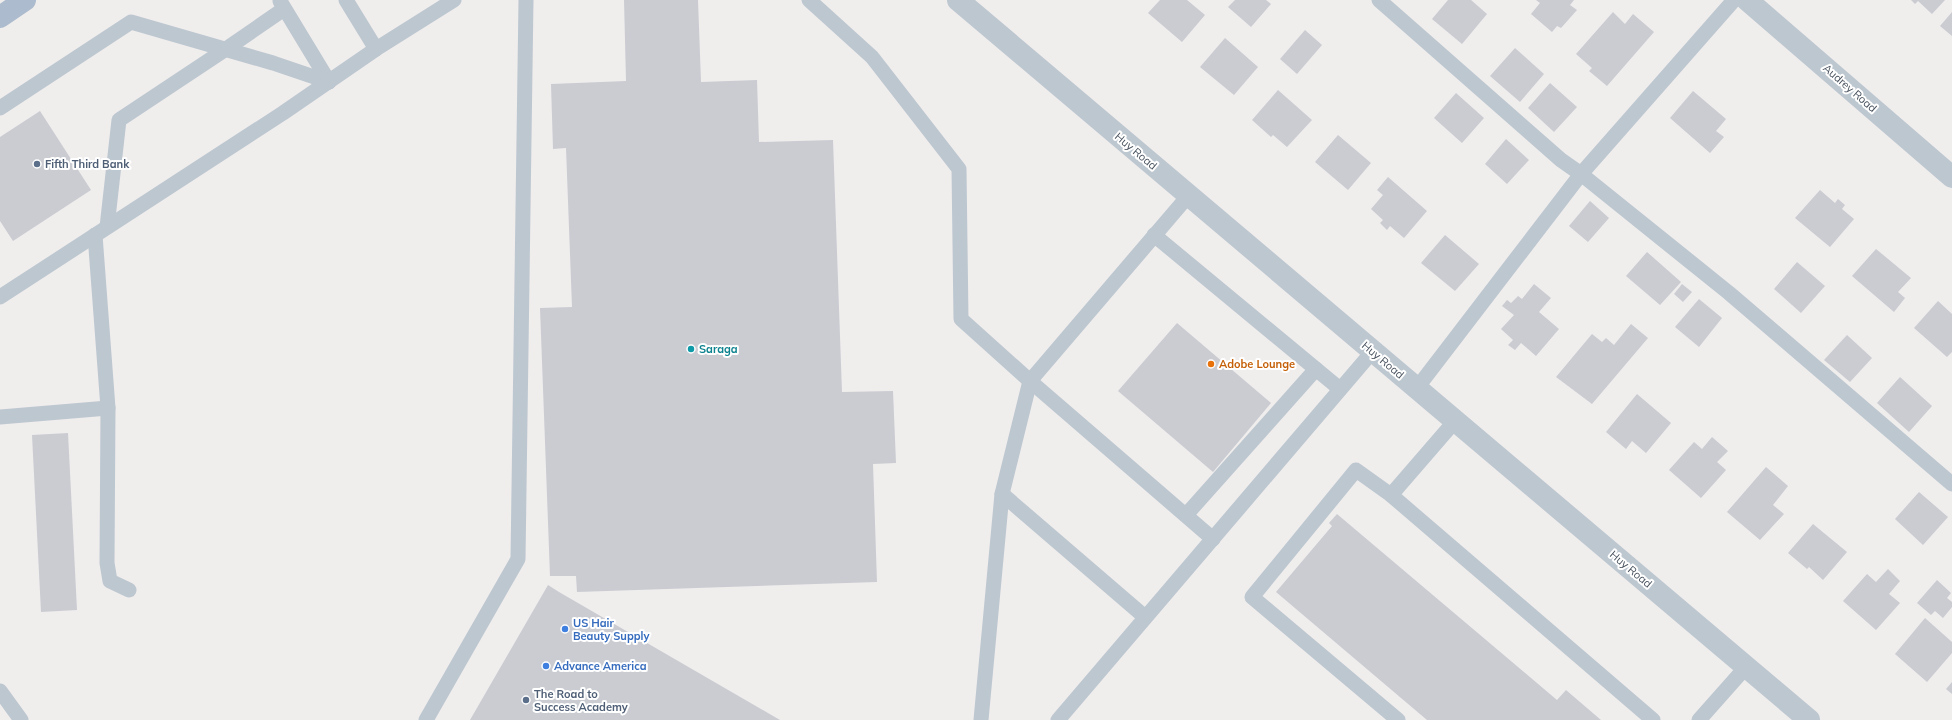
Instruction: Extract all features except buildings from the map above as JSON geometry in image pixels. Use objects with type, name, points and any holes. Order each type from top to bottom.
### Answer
[{"type":"main road","points":[[0,17],[25,0]]},
{"type":"street","name":"Huy Road","points":[[958,0],[1809,720]]},
{"type":"street","name":"Audrey Road","points":[[1747,0],[1952,176]]},
{"type":"lane","points":[[346,0],[376,49]]},
{"type":"lane","points":[[0,297],[329,82],[376,49],[454,0]]},
{"type":"lane","points":[[426,720],[518,559],[526,0]]},
{"type":"lane","points":[[809,0],[872,57],[959,169],[961,319],[1030,381],[1213,539]]},
{"type":"lane","points":[[1379,0],[1561,160],[1581,174],[1729,293],[1952,484]]},
{"type":"lane","points":[[1416,388],[1581,174],[1734,0]]},
{"type":"lane","points":[[129,590],[110,580],[107,563],[108,408],[101,231],[120,120],[226,49],[282,4],[329,82]]},
{"type":"lane","points":[[0,108],[131,22],[273,63],[329,82]]},
{"type":"lane","points":[[981,720],[1002,494],[1030,381],[1189,195]]},
{"type":"lane","points":[[1154,235],[1340,389]]},
{"type":"lane","points":[[1058,720],[1373,351]]},
{"type":"lane","points":[[1186,515],[1316,369]]},
{"type":"lane","points":[[0,417],[108,408]]},
{"type":"lane","points":[[1391,495],[1455,421]]},
{"type":"lane","points":[[1398,720],[1252,597],[1356,470],[1391,495],[1653,720]]},
{"type":"lane","points":[[1002,494],[1145,617]]},
{"type":"lane","points":[[1699,720],[1746,667]]},
{"type":"lane","points":[[0,691],[21,720]]},
{"type":"place","name":"Fifth Third Bank","points":[[37,164]]},
{"type":"place","name":"Saraga","points":[[691,349]]},
{"type":"place","name":"Adobe Lounge","points":[[1211,364]]},
{"type":"place","name":"US Hair Beauty Supply","points":[[565,629]]},
{"type":"place","name":"Advance America","points":[[546,666]]},
{"type":"place","name":"The Road to Success Academy","points":[[526,700]]}]
